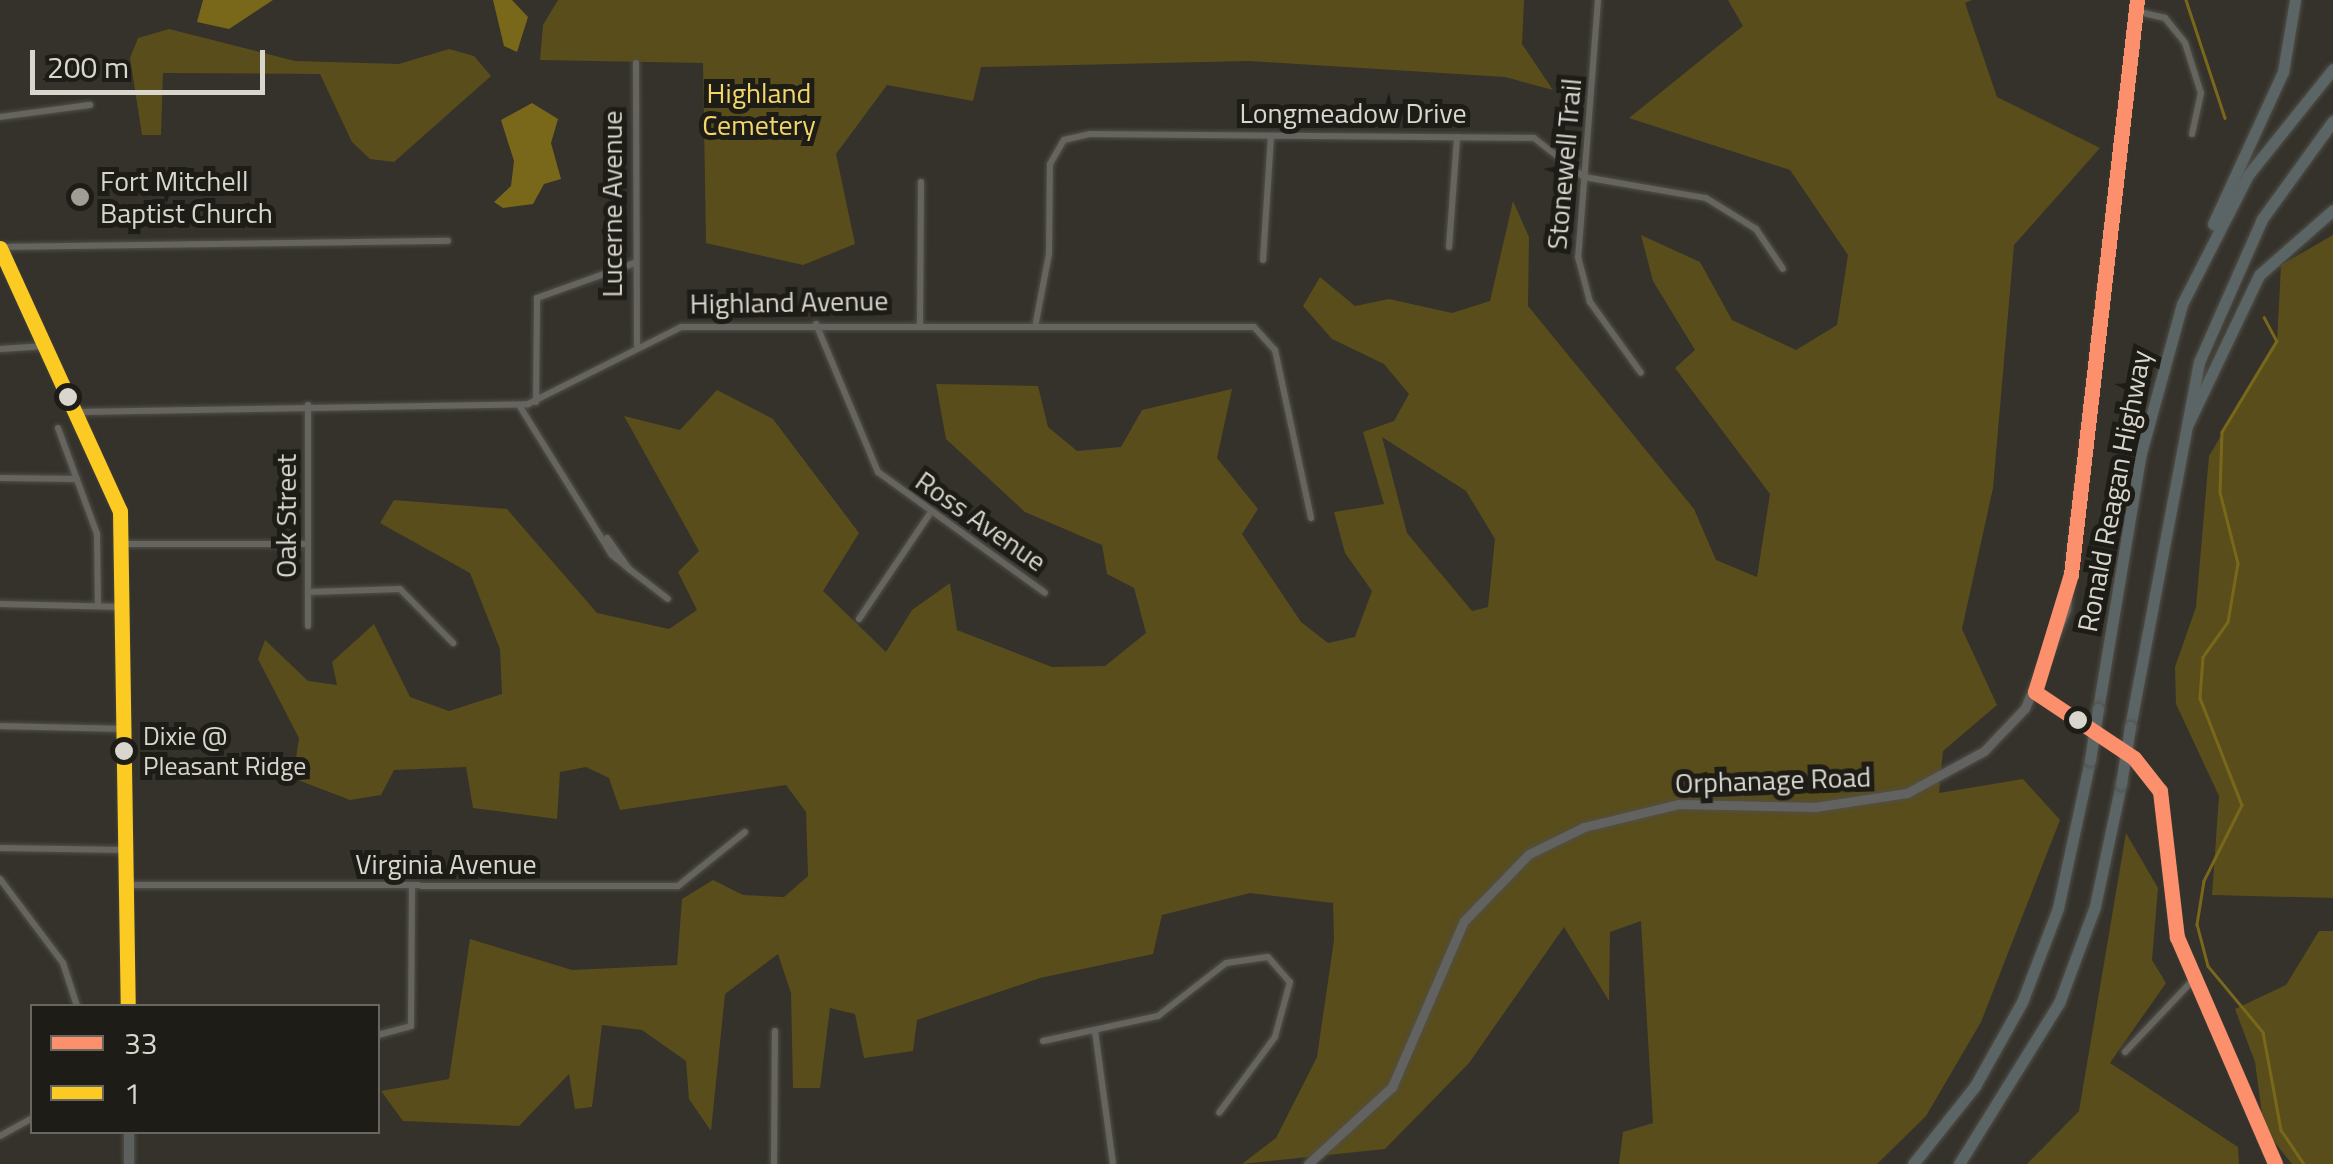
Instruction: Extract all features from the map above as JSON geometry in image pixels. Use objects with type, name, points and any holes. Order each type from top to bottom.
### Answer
[{"type":"highway","points":[[2182,304],[2283,72],[2295,0]]},
{"type":"highway","name":"Ronald Reagan Highway","points":[[1913,1164],[1975,1086],[2022,1002],[2058,908],[2090,760],[2144,439],[2182,304],[2248,176],[2333,69]]},
{"type":"highway","name":"Ronald Reagan Highway","points":[[1959,1164],[2019,1080],[2065,989],[2095,906],[2176,456],[2237,265],[2333,121]]},
{"type":"highway","points":[[2176,456],[2229,323],[2259,275],[2333,210]]},
{"type":"main road","name":"Orphanage Road","points":[[1308,1164],[1392,1087],[1464,921],[1529,854],[1668,806],[1815,807],[1907,794],[1984,752],[2034,692],[2072,574],[2136,5]]},
{"type":"main road","points":[[0,248],[112,481],[123,544],[128,1004]]},
{"type":"main road","points":[[129,1134],[129,1164]]},
{"type":"street","name":"Stonewell Trail","points":[[1598,0],[1590,179],[1580,274],[1641,372]]},
{"type":"street","points":[[2136,5],[2165,18],[2185,43],[2200,93],[2192,134]]},
{"type":"street","name":"Lucerne Avenue","points":[[636,63],[637,345]]},
{"type":"street","points":[[0,117],[90,105]]},
{"type":"street","name":"Longmeadow Drive","points":[[1036,322],[1049,254],[1050,164],[1064,140],[1271,136],[1534,138],[1590,179],[1706,198],[1756,228],[1784,270]]},
{"type":"street","points":[[1262,260],[1271,136]]},
{"type":"street","points":[[1449,246],[1458,137]]},
{"type":"street","points":[[920,322],[921,182]]},
{"type":"street","points":[[0,248],[448,242]]},
{"type":"street","points":[[536,402],[537,298],[634,263]]},
{"type":"street","name":"Highland Avenue","points":[[80,412],[308,405],[520,405],[536,402],[674,327],[1036,322],[1262,330],[1276,350],[1311,518]]},
{"type":"street","name":"Ross Avenue","points":[[816,324],[869,460],[929,515],[1046,594]]},
{"type":"street","points":[[0,349],[48,345]]},
{"type":"street","name":"Oak Street","points":[[308,405],[308,626]]},
{"type":"street","points":[[520,405],[629,569],[668,600]]},
{"type":"street","points":[[58,428],[97,534],[98,606]]},
{"type":"street","points":[[0,478],[76,479]]},
{"type":"street","points":[[860,619],[929,515]]},
{"type":"street","points":[[123,544],[307,544]]},
{"type":"street","points":[[309,592],[400,589],[453,643]]},
{"type":"street","points":[[0,604],[123,607]]},
{"type":"street","points":[[2034,692],[2154,780],[2166,820],[2170,910],[2194,979],[2275,1164]]},
{"type":"street","points":[[0,726],[124,729]]},
{"type":"street","name":"Virginia Avenue","points":[[127,885],[678,886],[746,832]]},
{"type":"street","points":[[0,848],[126,850]]},
{"type":"street","points":[[0,880],[56,952],[76,1004]]},
{"type":"street","points":[[380,1034],[411,1026],[412,886]]},
{"type":"street","points":[[1042,1041],[1168,1012],[1226,963],[1274,959],[1290,982],[1275,1037],[1219,1113]]},
{"type":"street","points":[[2125,1052],[2194,979]]},
{"type":"street","points":[[774,1164],[775,1031]]},
{"type":"street","points":[[1095,1031],[1113,1164]]},
{"type":"street","points":[[0,1136],[30,1119]]},
{"type":"green space","name":"Highland Cemetery","points":[[558,0],[1524,0],[1522,44],[1553,90],[1505,77],[1249,61],[981,67],[973,101],[887,85],[836,154],[855,244],[803,265],[706,243],[703,63],[540,60],[543,25]]},
{"type":"green space","points":[[1728,0],[1972,0],[1965,3],[1997,97],[2100,148],[2014,245],[1993,488],[1962,629],[1997,705],[1943,751],[1939,793],[2023,779],[2060,820],[1981,1022],[1926,1116],[1877,1164],[1619,1164],[1623,1132],[1653,1123],[1641,921],[1610,932],[1609,1001],[1564,927],[1469,1063],[1385,1149],[1242,1164],[1276,1138],[1317,1057],[1334,940],[1333,903],[1250,893],[1162,915],[1153,954],[1040,978],[917,1020],[913,1051],[864,1058],[855,1014],[830,1008],[820,1088],[793,1088],[791,993],[778,954],[725,994],[711,1131],[689,1099],[686,1061],[642,1030],[602,1025],[592,1107],[575,1109],[569,1074],[519,1126],[403,1121],[381,1091],[449,1079],[470,939],[572,970],[677,965],[682,899],[713,880],[743,895],[784,897],[808,876],[806,812],[786,785],[620,810],[609,778],[586,767],[560,772],[557,819],[473,808],[466,767],[394,770],[381,795],[350,800],[293,778],[299,738],[258,659],[265,640],[308,681],[337,685],[332,662],[374,624],[410,697],[449,711],[502,694],[500,649],[470,573],[380,523],[394,500],[507,509],[597,613],[669,629],[697,610],[678,572],[699,551],[624,416],[680,430],[717,390],[773,419],[859,533],[823,591],[886,652],[912,610],[950,583],[957,630],[1052,667],[1105,666],[1146,633],[1134,588],[1107,574],[1102,545],[1025,512],[946,439],[936,384],[1038,386],[1048,427],[1077,451],[1121,447],[1142,410],[1232,389],[1217,458],[1258,509],[1242,534],[1301,622],[1328,643],[1355,637],[1372,591],[1345,553],[1334,512],[1384,504],[1363,432],[1394,421],[1409,394],[1384,364],[1332,339],[1303,306],[1320,277],[1355,306],[1389,299],[1452,313],[1490,301],[1513,201],[1529,237],[1528,306],[1694,509],[1716,560],[1757,577],[1770,494],[1675,368],[1695,350],[1653,281],[1641,235],[1700,262],[1732,320],[1796,350],[1837,325],[1848,255],[1790,170],[1629,118],[1743,26]],"holes":[[[1382,437],[1466,491],[1495,539],[1488,607],[1472,611],[1407,533]]]},
{"type":"green space","points":[[169,29],[295,61],[399,64],[449,49],[474,56],[491,76],[394,162],[370,159],[352,142],[320,74],[163,73],[161,135],[142,135],[130,58],[138,38]]},
{"type":"green space","points":[[2333,235],[2333,898],[2212,895],[2219,796],[2176,704],[2175,667],[2196,607],[2209,456],[2277,342],[2281,265]]},
{"type":"green space","points":[[2126,833],[2158,888],[2152,960],[2166,983],[2110,1063],[2238,1147],[2239,1164],[2027,1164],[2079,1111]]},
{"type":"green space","points":[[2319,931],[2333,931],[2333,1164],[2292,1164],[2264,1129],[2255,1062],[2235,1009],[2286,985]]},
{"type":"shaded area","points":[[203,0],[273,0],[229,29],[197,22]]},
{"type":"shaded area","points":[[493,0],[512,0],[528,17],[517,52],[504,46]]},
{"type":"shaded area","points":[[532,103],[558,119],[551,143],[561,179],[544,184],[533,204],[503,208],[494,202],[511,186],[514,161],[501,120]]},
{"type":"waterway","points":[[2186,0],[2225,118]]},
{"type":"waterway","points":[[2264,317],[2277,341],[2222,432],[2220,492],[2238,563],[2228,622],[2203,657],[2200,698],[2242,805],[2204,881],[2197,924],[2208,966],[2263,1032],[2281,1130],[2304,1164]]},
{"type":"transit line","name":"33","points":[[2137,0],[2071,574],[2035,692],[2134,758],[2160,791],[2177,937],[2275,1164]]},
{"type":"transit line","name":"1","points":[[0,248],[120,511],[128,1004]]},
{"type":"place","name":"Fort Mitchell Baptist Church","points":[[80,197]]},
{"type":"place","name":"Dixie @ Pleasant Ridge","points":[[124,751]]}]
